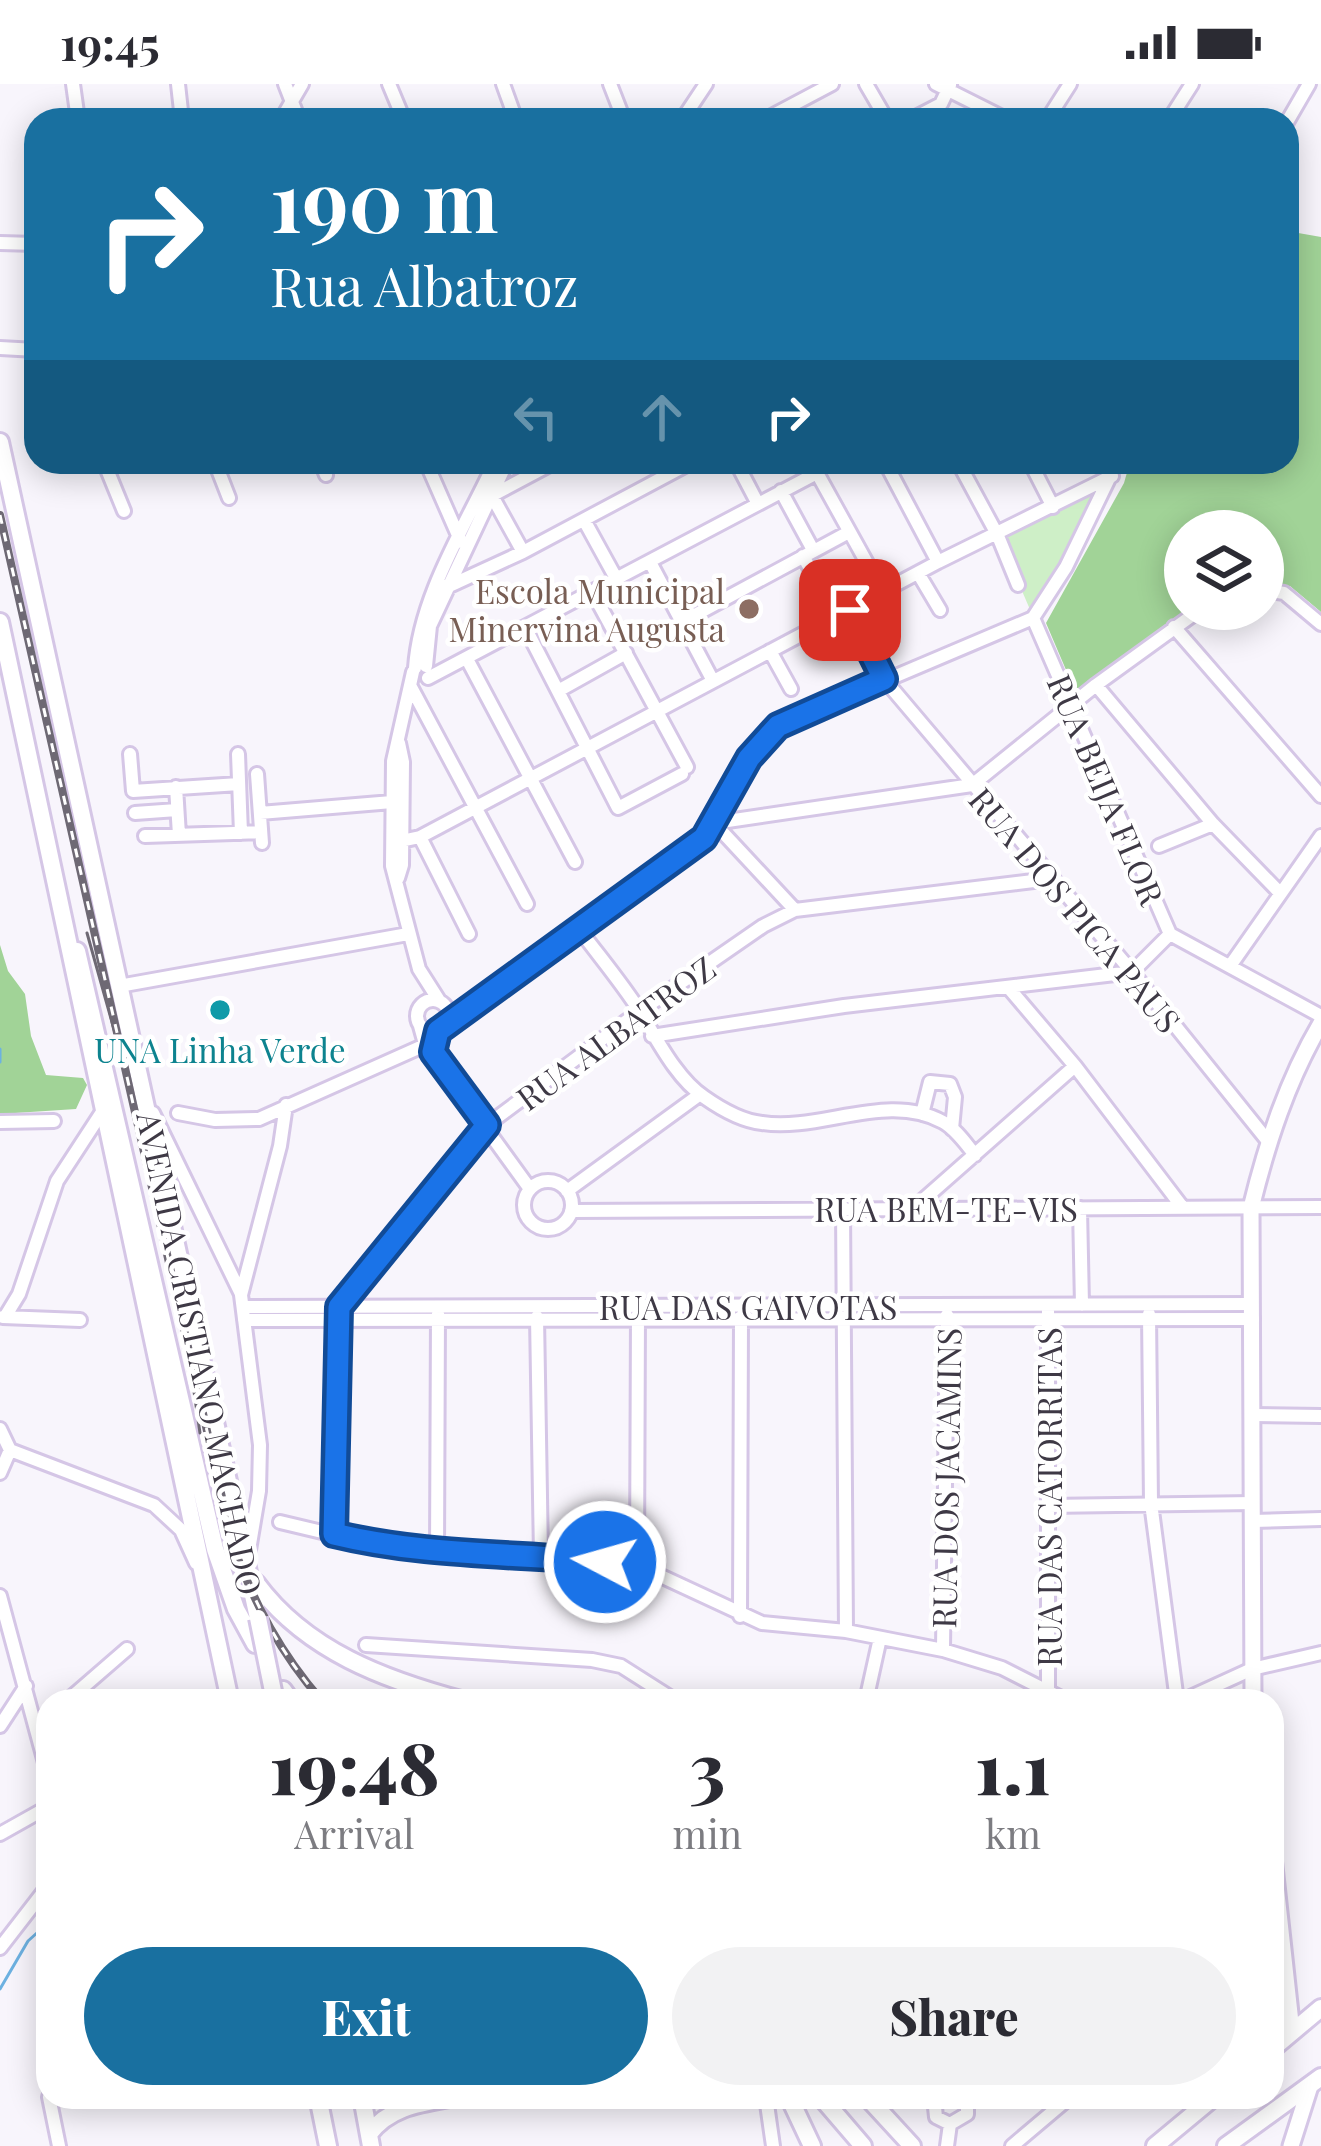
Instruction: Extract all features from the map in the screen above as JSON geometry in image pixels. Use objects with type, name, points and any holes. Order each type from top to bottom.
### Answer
[{"type":"highway","name":"AVENIDA CRISTIANO MACHADO","points":[[0,442],[258,1618],[280,1689]]},
{"type":"highway","name":"AVENIDA CRISTIANO MACHADO","points":[[0,622],[227,1689]]},
{"type":"highway","points":[[66,922],[85,971],[215,1549],[236,1609],[255,1644]]},
{"type":"highway","points":[[249,1567],[272,1605],[304,1633],[399,1684],[418,1689]]},
{"type":"highway","points":[[1284,2036],[1321,2008]]},
{"type":"highway","points":[[1284,2105],[1315,2082]]},
{"type":"highway","points":[[320,2109],[328,2146]]},
{"type":"highway","points":[[364,2109],[370,2140]]},
{"type":"highway","points":[[370,2140],[401,2109]]},
{"type":"highway","points":[[795,2109],[812,2146]]},
{"type":"highway","points":[[831,2109],[863,2146]]},
{"type":"highway","points":[[878,2109],[912,2146]]},
{"type":"highway","points":[[1155,2146],[1200,2109]]},
{"type":"highway","points":[[1226,2146],[1278,2109]]},
{"type":"main road","points":[[1253,1689],[1251,1208],[1268,1140],[1321,1019]]},
{"type":"main road","points":[[1284,1967],[1296,2023]]},
{"type":"main road","points":[[1293,2138],[1315,2082]]},
{"type":"main road","points":[[1284,2107],[1292,2112],[1293,2138]]},
{"type":"street","points":[[285,84],[294,108]]},
{"type":"street","points":[[288,108],[302,84]]},
{"type":"street","points":[[792,108],[832,84]]},
{"type":"street","points":[[944,91],[982,108]]},
{"type":"street","points":[[109,474],[124,511]]},
{"type":"street","points":[[220,474],[229,498]]},
{"type":"street","points":[[432,474],[463,543]]},
{"type":"street","points":[[492,474],[487,493],[523,552]]},
{"type":"street","points":[[435,1039],[449,1013],[419,969],[392,866],[393,761],[421,676],[443,585],[499,474]]},
{"type":"street","points":[[487,493],[529,474]]},
{"type":"street","points":[[443,585],[523,552],[670,474]]},
{"type":"street","points":[[742,474],[758,503]]},
{"type":"street","points":[[421,676],[526,629],[782,491],[805,474]]},
{"type":"street","points":[[818,474],[883,592]]},
{"type":"street","points":[[891,474],[938,562]]},
{"type":"street","points":[[964,474],[1018,585]]},
{"type":"street","points":[[1036,474],[1053,507]]},
{"type":"street","points":[[401,841],[420,837],[938,562],[1053,507],[1106,474]]},
{"type":"street","points":[[178,1113],[236,1121],[259,1119],[435,1039],[704,838],[749,758],[778,726],[1033,618],[1066,567],[1112,474]]},
{"type":"street","name":"RUA DOS PICA PAUS","points":[[782,491],[808,553],[884,679],[1268,1140]]},
{"type":"street","points":[[584,520],[616,580]]},
{"type":"street","points":[[682,622],[849,532]]},
{"type":"street","points":[[650,562],[713,681]]},
{"type":"street","points":[[918,573],[940,610]]},
{"type":"street","points":[[526,629],[618,808],[684,771],[593,593]]},
{"type":"street","points":[[1284,593],[1321,624]]},
{"type":"street","name":"RUA BEIJA FLOR","points":[[1033,618],[1170,934],[1321,1019]]},
{"type":"street","points":[[714,823],[973,785],[1170,630]]},
{"type":"street","points":[[1177,630],[1321,796]]},
{"type":"street","points":[[770,651],[790,689]]},
{"type":"street","points":[[558,691],[626,653]]},
{"type":"street","points":[[467,659],[575,862]]},
{"type":"street","points":[[421,676],[477,807],[527,904]]},
{"type":"street","points":[[1096,686],[1213,824],[1280,893]]},
{"type":"street","points":[[398,879],[403,762],[399,742]]},
{"type":"street","points":[[130,754],[133,791],[239,784]]},
{"type":"street","points":[[238,754],[241,833]]},
{"type":"street","points":[[145,836],[241,833],[262,838],[257,774]]},
{"type":"street","points":[[176,787],[179,835]]},
{"type":"street","points":[[260,813],[392,802]]},
{"type":"street","points":[[135,813],[178,810]]},
{"type":"street","points":[[714,823],[795,910]]},
{"type":"street","points":[[1159,846],[1213,824]]},
{"type":"street","points":[[1230,966],[1321,836]]},
{"type":"street","points":[[420,837],[469,934]]},
{"type":"street","name":"RUA ALBATROZ","points":[[339,1313],[487,1125],[763,926],[795,910],[1051,878]]},
{"type":"street","points":[[579,929],[699,1095],[759,1123],[786,1124],[870,1112],[922,1114],[952,1129],[976,1155]]},
{"type":"street","points":[[119,986],[408,934]]},
{"type":"street","points":[[652,1036],[844,1006],[1132,972],[1170,934]]},
{"type":"street","points":[[419,969],[419,1018],[530,1189]]},
{"type":"street","points":[[1008,987],[1183,1208]]},
{"type":"street","points":[[419,1018],[428,1001],[479,1003]]},
{"type":"street","points":[[915,1208],[1075,1066]]},
{"type":"street","points":[[922,1114],[930,1082],[950,1084],[955,1097],[952,1129]]},
{"type":"street","points":[[144,1093],[243,1307],[261,1468],[249,1567]]},
{"type":"street","points":[[567,1191],[699,1095]]},
{"type":"street","points":[[243,1307],[286,1105]]},
{"type":"street","points":[[3,1317],[19,1294],[57,1180],[102,1112]]},
{"type":"street","points":[[0,1121],[54,1120]]},
{"type":"street","points":[[530,1189],[550,1182],[567,1191]]},
{"type":"street","points":[[530,1189],[524,1207],[536,1226],[558,1227],[571,1211],[567,1191]]},
{"type":"street","name":"RUA BEM-TE-VIS","points":[[571,1211],[1321,1207]]},
{"type":"street","points":[[843,1208],[846,1631]]},
{"type":"street","points":[[1080,1208],[1082,1305]]},
{"type":"street","name":"RUA DAS GAIVOTAS","points":[[1048,1312],[1082,1305],[1149,1311]]},
{"type":"street","name":"RUA DAS GAIVOTAS","points":[[243,1307],[339,1313],[1253,1311]]},
{"type":"street","points":[[1149,1311],[1151,1503],[1178,1689]]},
{"type":"street","name":"RUA DOS JACAMINS","points":[[943,1650],[947,1312]]},
{"type":"street","name":"RUA DAS CATORRITAS","points":[[1048,1312],[1048,1688]]},
{"type":"street","points":[[334,1534],[339,1313]]},
{"type":"street","points":[[437,1553],[438,1313]]},
{"type":"street","points":[[537,1313],[541,1556]]},
{"type":"street","points":[[740,1616],[741,1313]]},
{"type":"street","points":[[637,1565],[639,1314]]},
{"type":"street","points":[[3,1317],[80,1320]]},
{"type":"street","points":[[1252,1415],[1321,1416]]},
{"type":"street","points":[[0,1429],[10,1450],[154,1505],[181,1530],[205,1585]]},
{"type":"street","points":[[0,1473],[10,1450]]},
{"type":"street","points":[[1048,1506],[1252,1502]]},
{"type":"street","points":[[1252,1521],[1321,1520]]},
{"type":"street","points":[[280,1522],[386,1547],[637,1565],[762,1623],[846,1631],[943,1650],[1048,1688]]},
{"type":"street","points":[[0,1596],[36,1708]]},
{"type":"street","points":[[869,1689],[880,1638]]},
{"type":"street","points":[[366,1645],[592,1660],[621,1666],[657,1689]]},
{"type":"street","points":[[81,1689],[127,1649]]},
{"type":"street","points":[[1207,1689],[1252,1669],[1321,1652]]},
{"type":"street","points":[[0,1726],[26,1686]]},
{"type":"street","points":[[0,1834],[36,1814]]},
{"type":"street","points":[[0,1948],[36,1902]]},
{"type":"street","points":[[52,2109],[59,2146]]},
{"type":"street","points":[[768,2109],[772,2145]]},
{"type":"street","points":[[933,2109],[940,2121],[950,2124],[967,2114],[967,2109]]},
{"type":"street","points":[[1029,2146],[1054,2109]]},
{"type":"street","points":[[947,2146],[950,2124]]},
{"type":"street","points":[[1012,2146],[1041,2125]]},
{"type":"green space","points":[[1299,233],[1321,237],[1321,612],[1284,586],[1284,510],[1164,510],[1164,627],[1075,691],[1046,623],[1127,474],[1299,474]]},
{"type":"green space","points":[[1103,484],[1063,565],[1032,614],[998,536]]},
{"type":"green space","points":[[0,945],[8,971],[25,994],[31,1036],[46,1075],[83,1078],[87,1085],[76,1109],[0,1114]]},
{"type":"waterway","points":[[0,1049],[0,1062]]},
{"type":"waterway","points":[[0,1989],[36,1934]]},
{"type":"tram line","points":[[87,933],[124,1065]]},
{"type":"tram line","points":[[187,1343],[200,1433]]},
{"type":"railway","points":[[0,515],[233,1546],[270,1628],[313,1689]]},
{"type":"place","name":"Escola Municipal Minervina Augusta","points":[[749,609]]},
{"type":"place","name":"UNA Linha Verde","points":[[220,1010]]},
{"type":"route","points":[[605,1562],[437,1553],[334,1534],[339,1307],[487,1125],[433,1052],[438,1031],[704,838],[749,758],[778,726],[884,679],[850,610]]}]
